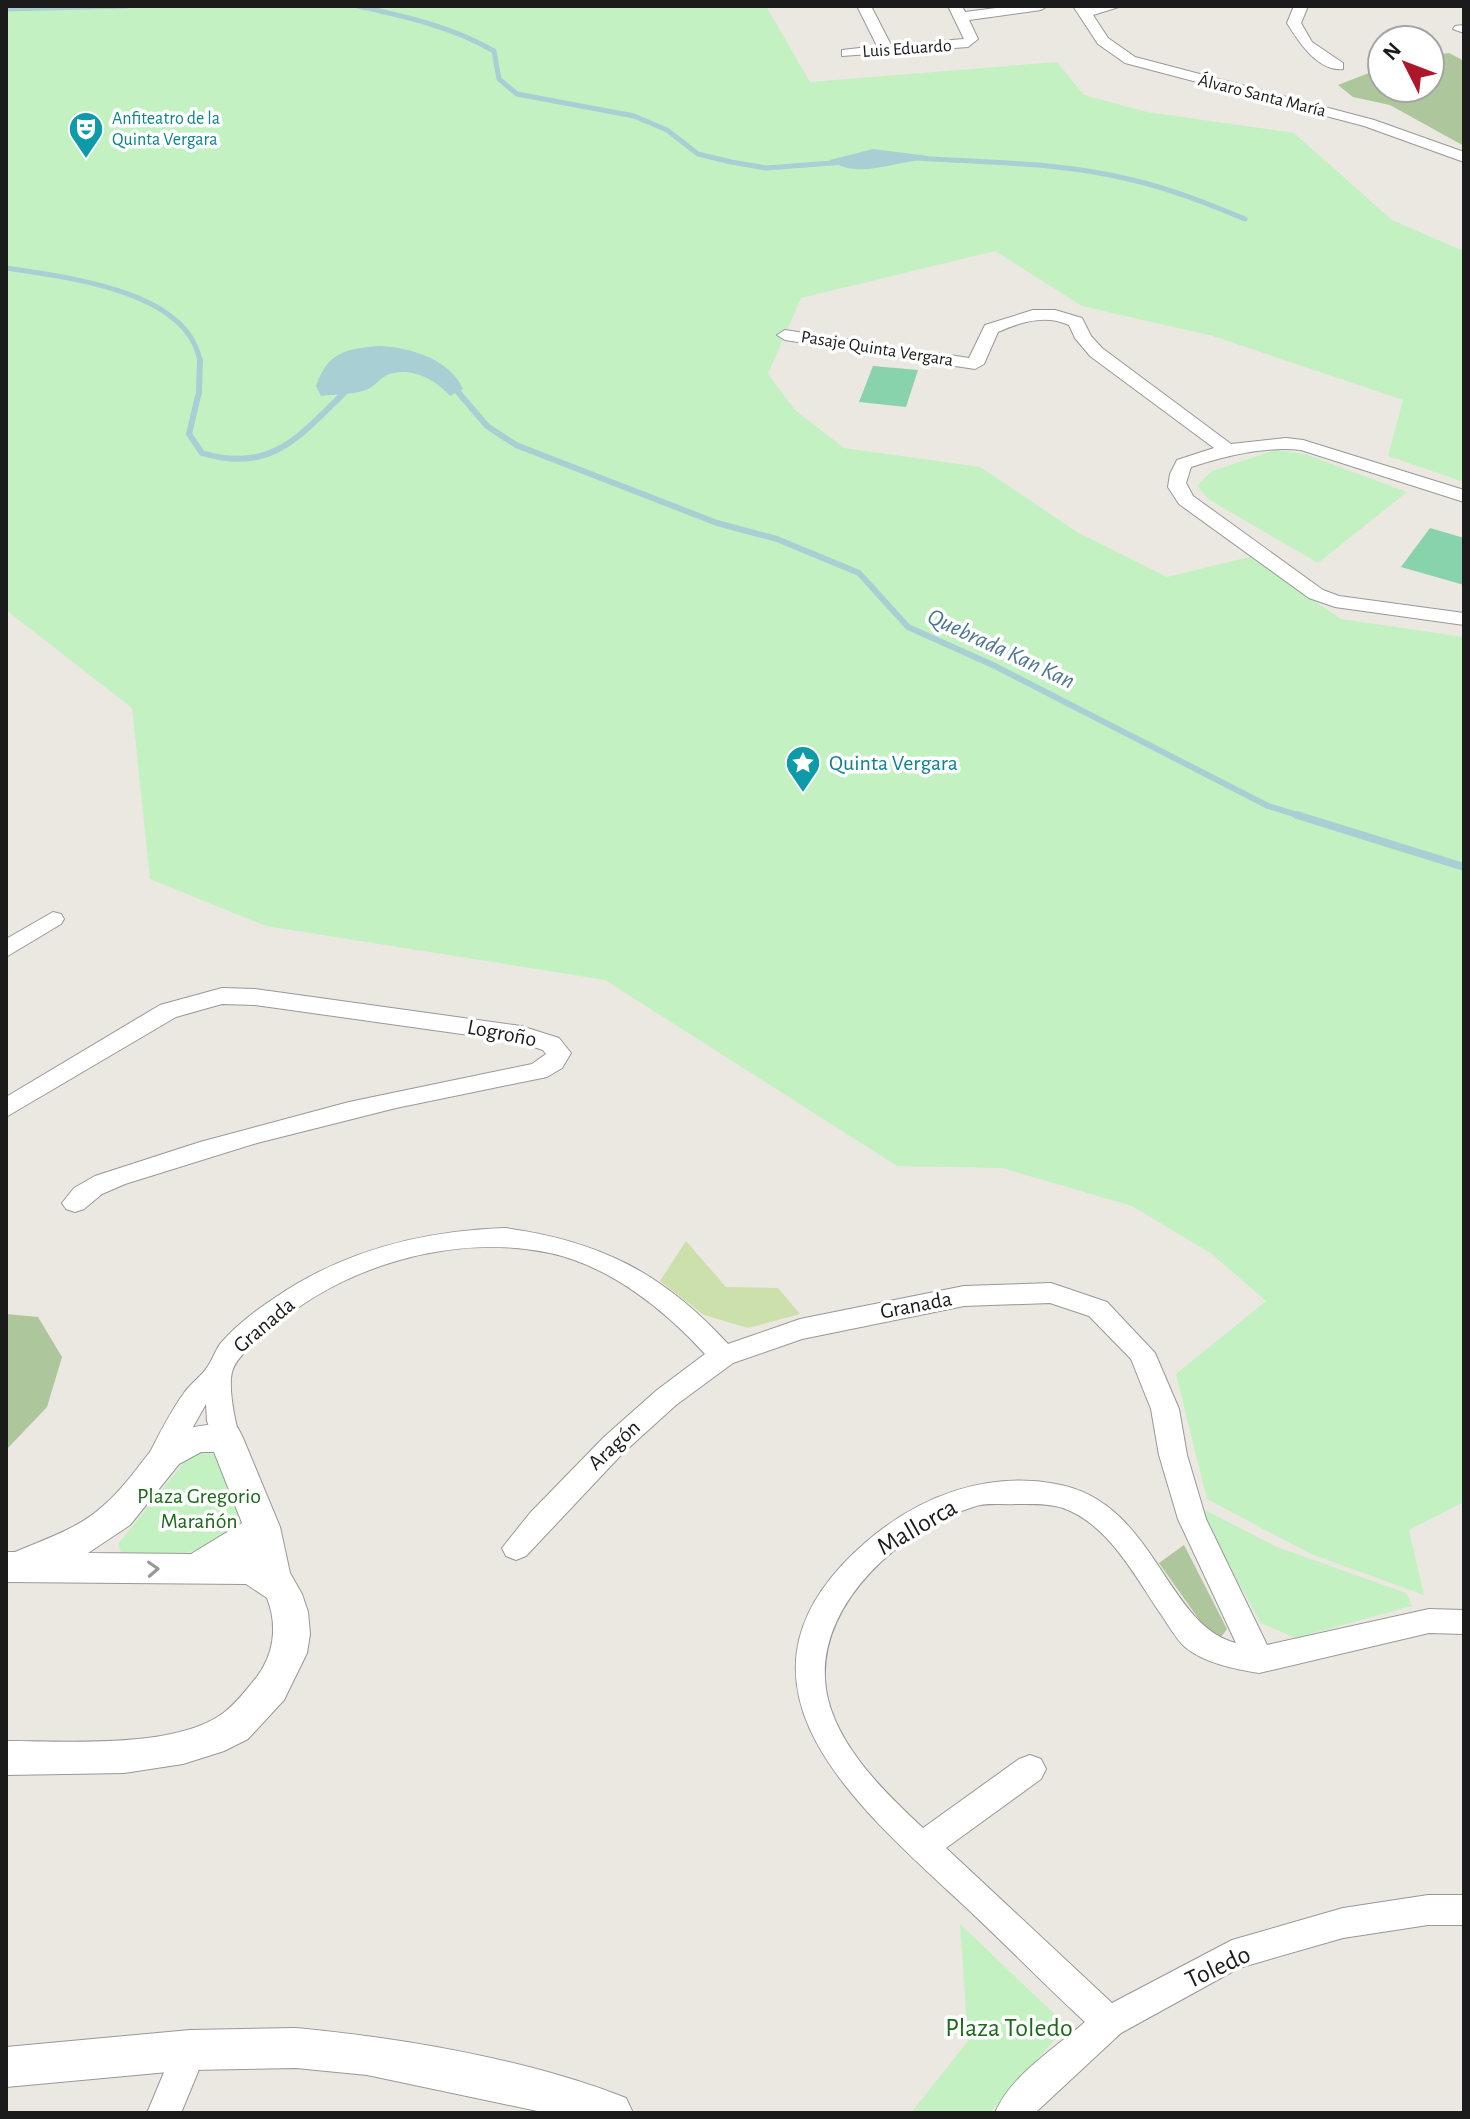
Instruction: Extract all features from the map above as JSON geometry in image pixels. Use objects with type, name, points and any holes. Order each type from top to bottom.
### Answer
[{"type":"street","points":[[864,6],[886,50]]},
{"type":"street","points":[[958,12],[1041,6]]},
{"type":"street","points":[[1082,9],[1115,6]]},
{"type":"street","points":[[1301,6],[1294,23],[1307,45],[1338,66]]},
{"type":"street","name":"Álvaro Santa María","points":[[1082,9],[1103,41],[1130,60],[1369,123],[1464,157]]},
{"type":"street","name":"Luis Eduardo","points":[[847,53],[968,43],[971,39],[958,12]]},
{"type":"street","name":"Pasaje Quinta Vergara","points":[[785,335],[975,364],[991,329],[1023,317],[1060,315],[1076,322],[1083,338],[1096,352],[1227,450]]},
{"type":"street","points":[[1464,496],[1303,445],[1286,443],[1227,450],[1183,464],[1175,481],[1186,500],[1316,594],[1348,603],[1464,619]]},
{"type":"street","points":[[6,950],[53,919]]},
{"type":"street","name":"Logroño","points":[[6,1108],[168,1011],[222,996],[255,997],[521,1034],[551,1044],[559,1053],[554,1062],[538,1071],[308,1118],[240,1137],[85,1190],[75,1203]]},
{"type":"street","name":"Granada","points":[[12,1567],[101,1529],[142,1488],[195,1398],[218,1373],[232,1349],[309,1289],[371,1257],[446,1239],[505,1238],[552,1243],[598,1259],[656,1292],[695,1324],[723,1356],[800,1329],[964,1296],[1051,1293],[1098,1309],[1142,1353],[1165,1409],[1173,1455],[1192,1519],[1259,1660]]},
{"type":"street","name":"Aragón","points":[[516,1548],[576,1481],[678,1385],[723,1356]]},
{"type":"street","name":"Granada","points":[[6,1758],[172,1752],[209,1741],[237,1725],[280,1679],[293,1635],[289,1601],[272,1577],[269,1548],[226,1438],[221,1421],[218,1373]]},
{"type":"street","points":[[162,1456],[190,1439],[226,1438]]},
{"type":"street","name":"Mallorca","points":[[1109,2022],[853,1779],[818,1715],[810,1678],[812,1647],[822,1612],[847,1574],[879,1544],[925,1516],[973,1495],[1033,1492],[1074,1500],[1111,1524],[1143,1562],[1194,1637],[1206,1646],[1230,1655],[1259,1660]]},
{"type":"street","points":[[198,1567],[246,1541],[262,1527]]},
{"type":"street","points":[[101,1529],[97,1550],[102,1569]]},
{"type":"street","points":[[12,1567],[198,1567],[246,1569],[272,1577]]},
{"type":"street","points":[[1259,1660],[1429,1621],[1464,1622]]},
{"type":"street","points":[[922,1847],[1030,1769]]},
{"type":"street","name":"Toledo","points":[[1012,2113],[1043,2080],[1109,2022],[1232,1955],[1343,1923],[1428,1910],[1464,1910]]},
{"type":"street","points":[[6,2067],[190,2050],[282,2048],[367,2055],[538,2102],[611,2113]]},
{"type":"street","points":[[164,2113],[190,2050]]},
{"type":"green space","name":"Quinta Vergara","points":[[766,6],[810,82],[1057,62],[1084,95],[1147,112],[1294,133],[1392,220],[1461,250],[1464,247],[1464,482],[1388,456],[1403,400],[1213,336],[1082,306],[995,251],[801,298],[768,374],[795,410],[844,448],[980,467],[1077,532],[1167,577],[1250,557],[1341,619],[1464,637],[1464,1502],[1409,1530],[1424,1595],[1311,1554],[1207,1499],[1176,1374],[1266,1301],[1212,1254],[1132,1206],[1002,1168],[897,1166],[605,980],[266,926],[150,879],[132,708],[6,610],[6,8]]},
{"type":"green space","points":[[1446,53],[1464,61],[1464,146],[1385,104],[1446,104]]},
{"type":"green space","points":[[1366,74],[1366,100],[1353,97],[1338,85]]},
{"type":"green space","points":[[873,366],[918,370],[906,407],[859,402]]},
{"type":"green space","points":[[1275,450],[1305,454],[1407,492],[1318,563],[1208,499],[1197,486],[1212,471]]},
{"type":"green space","points":[[1430,528],[1464,538],[1464,585],[1401,567]]},
{"type":"green space","points":[[686,1241],[726,1287],[778,1288],[800,1314],[748,1328],[704,1315],[660,1281]]},
{"type":"green space","points":[[6,1314],[38,1317],[62,1357],[47,1407],[6,1450]]},
{"type":"green space","name":"Plaza Gregorio Marañón","points":[[213,1450],[228,1470],[243,1525],[213,1547],[164,1557],[123,1558],[118,1544],[190,1455]]},
{"type":"green space","points":[[1195,1505],[1277,1547],[1406,1593],[1412,1606],[1295,1638],[1261,1623]]},
{"type":"green space","points":[[1184,1545],[1227,1629],[1219,1640],[1210,1635],[1159,1563]]},
{"type":"green space","name":"Plaza Toledo","points":[[960,1924],[1067,2026],[990,2113],[911,2113],[968,2041]]},
{"type":"water","points":[[873,149],[928,156],[926,160],[865,169],[852,169],[830,160]]},
{"type":"water","points":[[379,346],[415,352],[439,362],[463,389],[450,396],[430,380],[404,372],[387,375],[361,392],[321,396],[316,386],[332,359],[347,351]]},
{"type":"waterway","points":[[6,9],[127,6]]},
{"type":"waterway","points":[[358,6],[411,18],[478,42],[494,51],[499,79],[517,94],[634,116],[667,130],[698,154],[766,168],[845,162]]},
{"type":"waterway","points":[[918,158],[1050,166],[1102,173],[1173,191],[1245,219]]},
{"type":"waterway","points":[[6,268],[90,283],[149,303],[173,318],[191,338],[200,362]]},
{"type":"waterway","points":[[200,362],[199,392],[189,434],[202,453],[226,458],[247,459],[282,447],[328,409],[344,393],[344,386]]},
{"type":"waterway","name":"Quebrada Kan Kan","points":[[452,385],[487,426],[516,445],[717,523],[777,539],[859,573],[908,627],[995,666],[1268,806],[1304,817]]},
{"type":"waterway","name":"Quebrada Kan Kan","points":[[1297,815],[1464,867]]},
{"type":"place","name":"Anfiteatro de la Quinta Vergara","points":[[86,160]]},
{"type":"place","name":"Quinta Vergara","points":[[803,794]]}]
